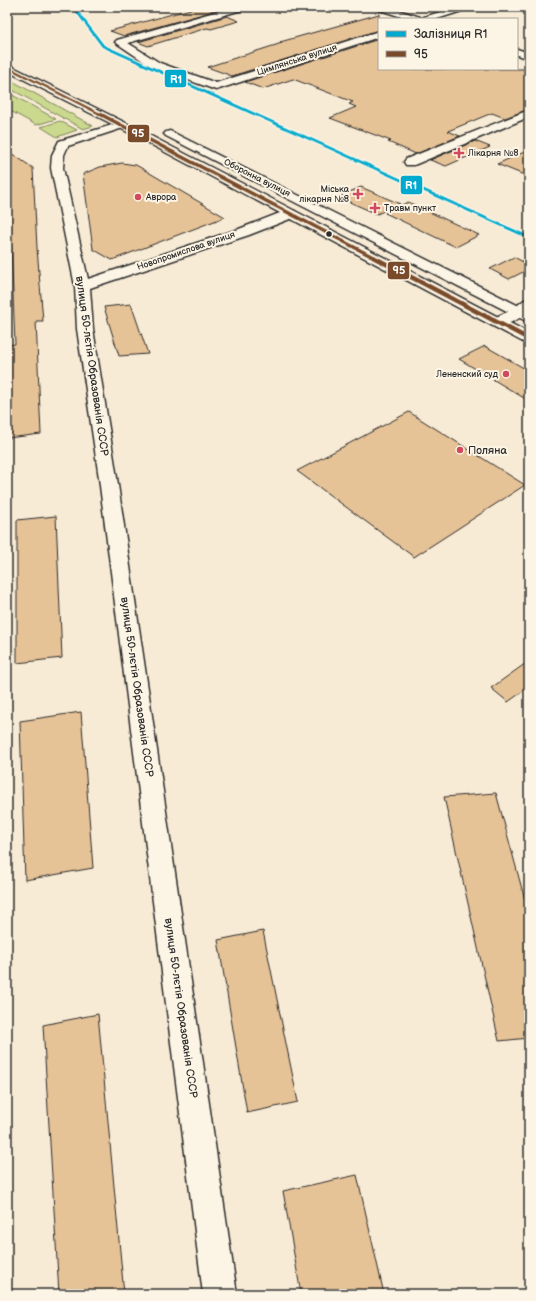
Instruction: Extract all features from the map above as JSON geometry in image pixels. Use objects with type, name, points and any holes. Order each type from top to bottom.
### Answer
[{"type":"street","name":"Цимлянська вулиця","points":[[242,7],[120,42],[156,65],[216,87],[378,34]]},
{"type":"street","points":[[380,7],[414,18]]},
{"type":"street","points":[[430,18],[465,7]]},
{"type":"street","points":[[518,52],[529,56]]},
{"type":"street","name":"Оборонна вулиця","points":[[7,67],[122,125],[529,339]]},
{"type":"street","points":[[410,162],[529,112]]},
{"type":"street","name":"вулиця 50-лєтія Образованія СССР","points":[[122,125],[63,144],[58,155],[57,168],[82,286],[85,330],[108,478],[220,1294]]},
{"type":"street","name":"Оборонна вулиця","points":[[159,128],[526,311]]},
{"type":"street","name":"Новопромислова вулиця","points":[[82,286],[244,232],[290,214]]},
{"type":"street","points":[[498,322],[526,311]]},
{"type":"green space","points":[[7,78],[93,126],[83,129],[7,87]]},
{"type":"green space","points":[[7,92],[56,119],[36,125],[7,109]]},
{"type":"green space","points":[[60,121],[77,130],[57,137],[41,127]]},
{"type":"building","points":[[198,7],[205,7],[214,11],[124,36],[110,31]]},
{"type":"building","points":[[379,14],[378,30],[232,76],[207,67],[282,43],[280,42]]},
{"type":"building","points":[[227,16],[239,21],[211,29],[207,28],[148,46],[138,42]]},
{"type":"building","points":[[378,39],[378,70],[529,69],[529,109],[505,118],[492,113],[448,131],[460,136],[416,154],[388,142],[391,141],[330,118],[356,107],[349,104],[353,102],[293,79],[263,89],[245,82]]},
{"type":"building","name":"Лікарня №8","points":[[475,141],[490,147],[446,166],[430,160]]},
{"type":"building","points":[[529,150],[529,177],[497,164]]},
{"type":"building","points":[[8,151],[33,168],[37,248],[43,321],[36,321],[41,434],[8,438],[7,345],[15,344],[11,246],[9,246]]},
{"type":"building","name":"Аврора","points":[[122,163],[136,165],[225,217],[112,260],[93,249],[83,174],[100,167]]},
{"type":"building","points":[[361,187],[400,204],[377,214],[338,197]]},
{"type":"building","points":[[408,202],[479,235],[456,247],[385,213]]},
{"type":"building","points":[[514,257],[529,265],[529,269],[509,279],[490,269]]},
{"type":"building","points":[[131,304],[148,354],[119,356],[104,307]]},
{"type":"building","name":"Лененский суд","points":[[485,346],[529,371],[529,401],[459,359]]},
{"type":"building","points":[[409,412],[525,485],[414,557],[297,471]]},
{"type":"building","points":[[56,516],[62,658],[17,663],[17,520]]},
{"type":"building","points":[[529,661],[529,687],[508,702],[491,688]]},
{"type":"building","points":[[81,712],[93,868],[25,880],[20,721]]},
{"type":"building","points":[[496,793],[529,915],[529,1038],[499,1041],[444,797]]},
{"type":"building","points":[[263,931],[298,1102],[247,1113],[218,940]]},
{"type":"building","points":[[98,1014],[124,1294],[59,1294],[43,1025]]},
{"type":"building","points":[[357,1175],[384,1294],[301,1294],[283,1191]]},
{"type":"rail line","name":"R1","points":[[73,7],[103,46],[529,238]]},
{"type":"transit line","name":"95","points":[[7,67],[122,125],[529,339]]},
{"type":"place","name":"Лікарня №8","points":[[459,153]]},
{"type":"place","name":"Міська лікарня №8","points":[[358,194]]},
{"type":"place","name":"Аврора","points":[[138,197]]},
{"type":"place","name":"Травм пункт","points":[[375,208]]},
{"type":"place","name":"Лененский суд","points":[[506,374]]},
{"type":"place","name":"Поляна","points":[[460,450]]}]
